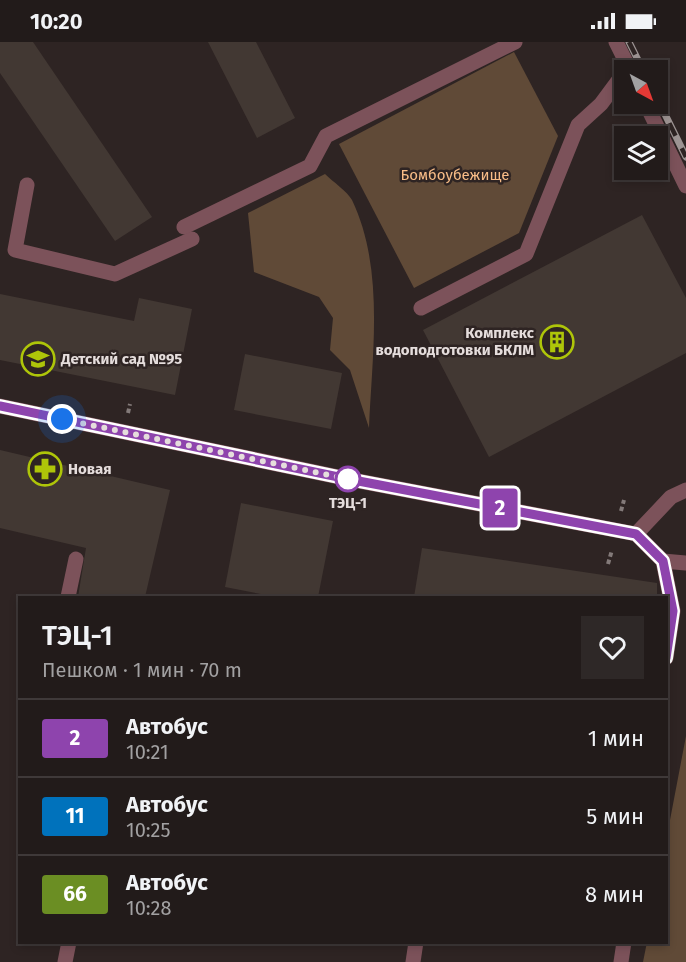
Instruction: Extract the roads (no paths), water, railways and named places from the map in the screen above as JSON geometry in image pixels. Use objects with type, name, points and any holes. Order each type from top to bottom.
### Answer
[{"type":"street","points":[[27,185],[15,250],[115,274],[310,166],[326,136],[514,42]]},
{"type":"street","points":[[616,42],[623,60]]},
{"type":"street","points":[[421,308],[526,254],[578,125],[601,104],[614,87]]},
{"type":"street","points":[[651,114],[686,186]]},
{"type":"street","points":[[0,406],[348,479],[636,534],[663,561],[673,611],[668,645]]},
{"type":"street","points":[[636,534],[671,498],[686,490]]},
{"type":"street","points":[[68,596],[76,559]]},
{"type":"street","points":[[663,561],[686,563]]},
{"type":"street","points":[[65,962],[69,944]]},
{"type":"street","points":[[413,962],[416,944]]},
{"type":"street","points":[[621,962],[624,944]]},
{"type":"railway","points":[[629,42],[638,60]]},
{"type":"railway","points":[[665,114],[686,157]]},
{"type":"place","name":"Комплекс водоподготовки БКЛМ","points":[[557,342]]},
{"type":"place","name":"Детский сад №95","points":[[38,359]]},
{"type":"place","name":"Новая","points":[[45,469]]},
{"type":"place","name":"ТЭЦ-1","points":[[348,479]]},
{"type":"park label","name":"Бомбоубежище","points":[[455,175]]}]
